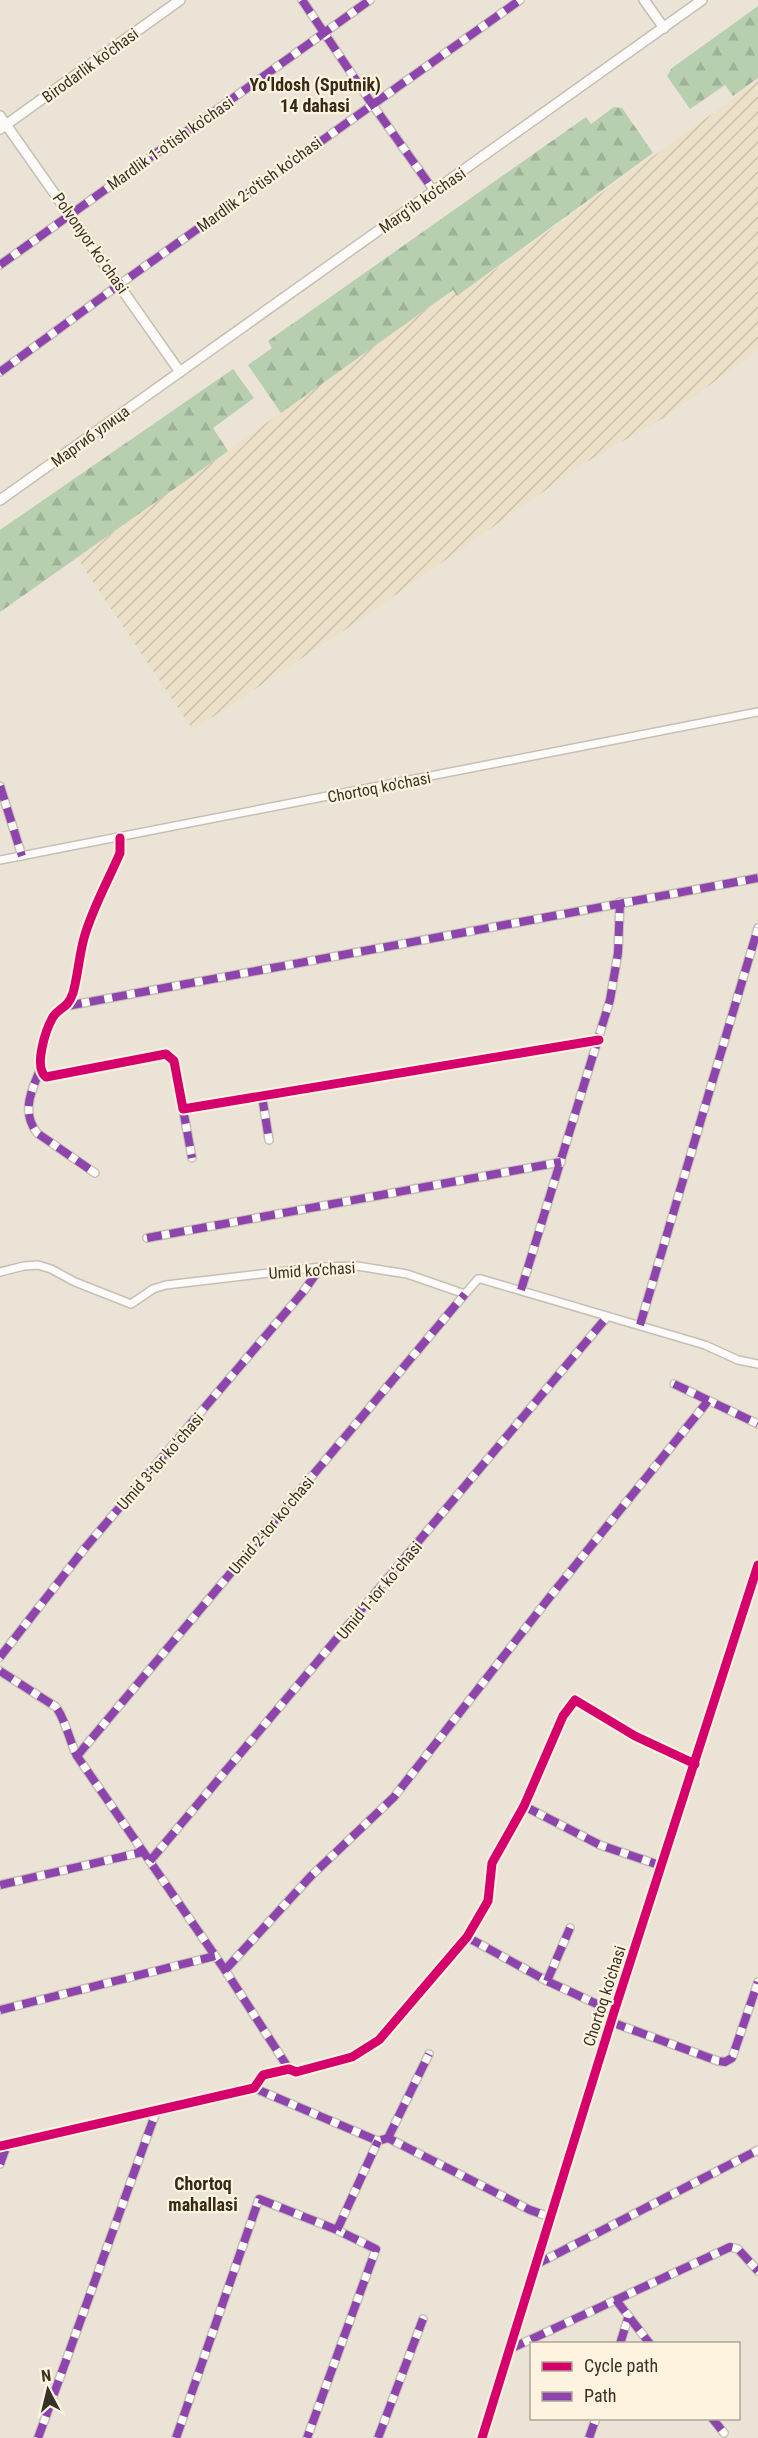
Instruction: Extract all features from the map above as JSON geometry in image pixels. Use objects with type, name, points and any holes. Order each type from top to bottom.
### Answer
[{"type":"street","name":"Birodarlik ko'chasi","points":[[3,127],[180,0]]},
{"type":"street","points":[[302,0],[372,104],[434,190]]},
{"type":"street","name":"Mardlik 1-o'tish ko'chasi","points":[[0,265],[370,0]]},
{"type":"street","name":"Mardlik 2-o'tish ko'chasi","points":[[0,372],[520,0]]},
{"type":"street","points":[[644,0],[664,28]]},
{"type":"street","name":"Marg‘ib ko‘chasi","points":[[180,372],[702,0]]},
{"type":"street","name":"Polvonyor koʻchasi","points":[[0,116],[3,127],[70,214],[180,372]]},
{"type":"street","name":"Маргиб улица","points":[[0,500],[180,372]]},
{"type":"street","name":"Chortoq ko'chasi","points":[[0,860],[758,712]]},
{"type":"street","points":[[0,786],[22,856]]},
{"type":"street","points":[[67,1006],[84,938],[120,853],[120,838]]},
{"type":"street","points":[[95,1173],[37,1133],[31,1124],[27,1105],[40,1070],[39,1060],[52,1019],[57,1012],[67,1006],[758,878]]},
{"type":"street","points":[[521,1290],[610,1000],[618,953],[620,902]]},
{"type":"street","points":[[640,1325],[758,928]]},
{"type":"street","points":[[183,1109],[599,1040]]},
{"type":"street","points":[[40,1070],[42,1074],[50,1078],[166,1054],[174,1060],[192,1158]]},
{"type":"street","points":[[262,1096],[269,1140]]},
{"type":"street","points":[[147,1238],[561,1162]]},
{"type":"street","name":"Umid ko‘chasi","points":[[0,1272],[38,1265],[131,1304],[153,1289],[166,1285],[321,1267],[357,1266],[407,1274],[465,1294]]},
{"type":"street","name":"Umid 3-tor koʻchasi","points":[[0,1657],[85,1548],[296,1301],[321,1267]]},
{"type":"street","points":[[465,1294],[480,1278],[705,1345],[738,1360],[758,1364]]},
{"type":"street","name":"Umid 2-tor koʻchasi","points":[[77,1756],[465,1294]]},
{"type":"street","name":"Umid 1-tor koʻchasi","points":[[150,1861],[607,1317]]},
{"type":"street","points":[[674,1384],[758,1424]]},
{"type":"street","points":[[225,1970],[311,1876],[394,1797],[542,1607],[708,1401]]},
{"type":"street","name":"Chortoq ko'chasi","points":[[482,2438],[614,2012],[758,1565]]},
{"type":"street","points":[[0,1671],[56,1707],[77,1756],[225,1970],[289,2069],[296,2072],[340,2062],[379,2040],[467,1937],[488,1901],[492,1863],[524,1806],[563,1716],[575,1700],[634,1736],[695,1764]]},
{"type":"street","points":[[524,1806],[600,1845],[662,1866]]},
{"type":"street","points":[[0,1885],[143,1852]]},
{"type":"street","points":[[547,1981],[570,1928]]},
{"type":"street","points":[[467,1937],[547,1981],[614,2012]]},
{"type":"street","points":[[0,2010],[215,1956]]},
{"type":"street","points":[[611,2022],[725,2062],[732,2058],[758,1982]]},
{"type":"street","points":[[388,2138],[429,2054]]},
{"type":"street","points":[[254,2088],[263,2075],[289,2069]]},
{"type":"street","points":[[0,2164],[3,2145],[254,2088],[378,2141],[388,2138],[522,2206],[550,2217]]},
{"type":"street","points":[[38,2438],[156,2112]]},
{"type":"street","points":[[337,2230],[378,2141]]},
{"type":"street","points":[[535,2265],[758,2150]]},
{"type":"street","points":[[176,2438],[259,2199],[337,2230],[376,2249],[307,2438]]},
{"type":"street","points":[[510,2349],[730,2247],[738,2249],[758,2271]]},
{"type":"street","points":[[616,2300],[649,2342]]},
{"type":"street","points":[[620,2342],[628,2318]]},
{"type":"street","points":[[378,2438],[423,2319]]},
{"type":"street","points":[[589,2438],[595,2420]]},
{"type":"street","points":[[714,2420],[724,2433]]},
{"type":"shaded area","points":[[758,81],[758,350],[667,416],[583,464],[355,623],[193,730],[77,558],[453,290],[458,296]]},
{"type":"green space","points":[[758,6],[758,78],[733,96],[725,85],[690,109],[667,76],[672,68]]},
{"type":"green space","points":[[614,107],[622,108],[653,153],[457,296],[453,290],[281,413],[248,365],[272,348],[268,341],[586,117],[591,124]]},
{"type":"green space","points":[[233,369],[254,398],[213,428],[228,451],[0,612],[0,530]]},
{"type":"marked path","points":[[302,0],[434,191]]},
{"type":"marked path","points":[[0,265],[370,0]]},
{"type":"marked path","points":[[0,372],[520,0]]},
{"type":"marked path","points":[[0,786],[22,856]]},
{"type":"marked path","points":[[67,1006],[758,878]]},
{"type":"marked path","points":[[521,1290],[610,1000],[618,953],[620,902]]},
{"type":"marked path","points":[[640,1325],[758,928]]},
{"type":"marked path","points":[[40,1070],[29,1102],[29,1117],[32,1125],[37,1133],[95,1173]]},
{"type":"marked path","points":[[262,1096],[269,1140]]},
{"type":"marked path","points":[[183,1109],[192,1158]]},
{"type":"marked path","points":[[147,1238],[561,1162]]},
{"type":"marked path","points":[[0,1657],[85,1548],[303,1292],[321,1267]]},
{"type":"marked path","points":[[77,1756],[465,1294]]},
{"type":"marked path","points":[[150,1861],[607,1317]]},
{"type":"marked path","points":[[674,1384],[758,1424]]},
{"type":"marked path","points":[[225,1970],[311,1876],[394,1797],[549,1598],[708,1401]]},
{"type":"marked path","points":[[0,1671],[56,1707],[77,1756],[225,1970],[289,2069]]},
{"type":"marked path","points":[[524,1806],[600,1845],[662,1866]]},
{"type":"marked path","points":[[0,1885],[143,1852]]},
{"type":"marked path","points":[[547,1981],[570,1928]]},
{"type":"marked path","points":[[467,1937],[547,1981],[614,2012]]},
{"type":"marked path","points":[[0,2010],[215,1956]]},
{"type":"marked path","points":[[611,2022],[725,2062],[732,2058],[758,1982]]},
{"type":"marked path","points":[[388,2138],[429,2054]]},
{"type":"marked path","points":[[254,2088],[378,2141],[388,2138],[530,2210],[550,2217]]},
{"type":"marked path","points":[[38,2438],[156,2112]]},
{"type":"marked path","points":[[337,2230],[378,2141]]},
{"type":"marked path","points":[[0,2164],[7,2145]]},
{"type":"marked path","points":[[535,2265],[758,2150]]},
{"type":"marked path","points":[[176,2438],[259,2199],[337,2230],[376,2249],[307,2438]]},
{"type":"marked path","points":[[510,2349],[730,2247],[738,2249],[758,2271]]},
{"type":"marked path","points":[[616,2300],[648,2342]]},
{"type":"marked path","points":[[621,2342],[628,2318]]},
{"type":"marked path","points":[[378,2438],[423,2319]]},
{"type":"marked path","points":[[589,2438],[595,2420]]},
{"type":"marked path","points":[[714,2420],[724,2433]]},
{"type":"cycle path","points":[[120,838],[120,853],[87,927],[73,993],[66,1005],[53,1017],[44,1039],[41,1065],[46,1077],[166,1054],[174,1061],[183,1109],[599,1040]]},
{"type":"cycle path","points":[[482,2438],[614,2012],[758,1565]]},
{"type":"cycle path","points":[[0,2146],[254,2088],[263,2075],[289,2069],[296,2072],[352,2057],[379,2040],[467,1937],[488,1901],[492,1863],[524,1806],[563,1716],[575,1700],[635,1736],[695,1764]]},
{"type":"district","name":"Yo‘ldosh (Sputnik) 14 dahasi","points":[[315,95]]},
{"type":"district","name":"Chortoq mahallasi","points":[[203,2194]]}]
